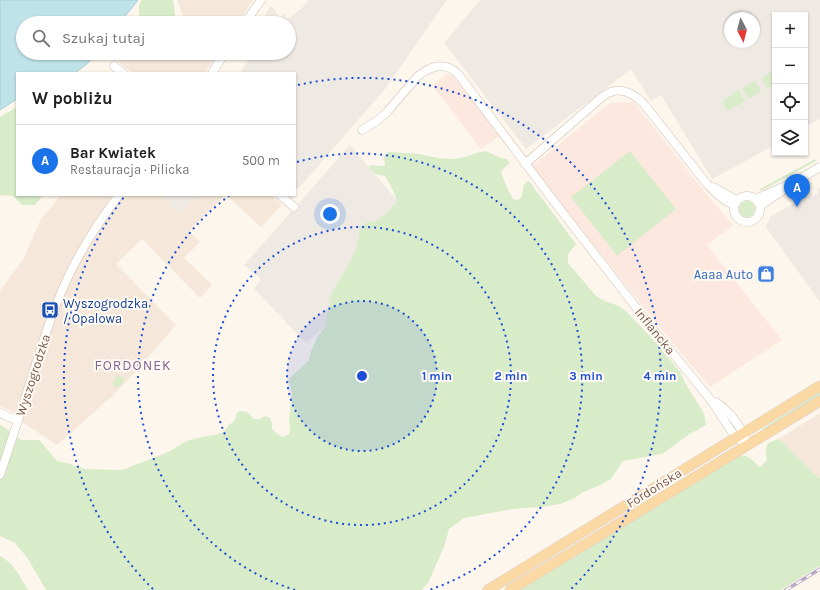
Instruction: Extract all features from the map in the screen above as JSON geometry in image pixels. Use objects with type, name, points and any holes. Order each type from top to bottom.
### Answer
[{"type":"main road","name":"Fordońska","points":[[488,590],[820,386]]},
{"type":"main road","name":"Fordońska","points":[[510,590],[820,401]]},
{"type":"street","points":[[250,16],[261,0]]},
{"type":"street","points":[[213,72],[220,60]]},
{"type":"street","points":[[114,66],[122,72]]},
{"type":"street","name":"Inflancka","points":[[362,130],[388,112],[422,73],[442,66],[448,67],[458,74],[525,164],[652,328],[740,436]]},
{"type":"street","points":[[525,164],[602,97],[611,92],[628,92],[644,104],[707,184],[719,196],[736,203]]},
{"type":"street","points":[[758,203],[766,203],[796,180],[820,167]]},
{"type":"street","name":"Wyszogrodzka","points":[[0,475],[53,314],[65,284],[87,241],[118,196]]},
{"type":"street","points":[[281,196],[294,205]]},
{"type":"street","points":[[740,197],[753,197],[758,203],[760,212],[757,218],[752,222],[739,220],[734,212],[736,203],[740,197]]},
{"type":"street","name":"Inflancka","points":[[710,399],[718,403],[736,422],[740,436]]},
{"type":"street","points":[[0,413],[18,421]]},
{"type":"street","points":[[736,422],[757,425]]},
{"type":"street","points":[[740,436],[748,446]]},
{"type":"shaded area","points":[[177,0],[253,0],[243,16],[183,16]]},
{"type":"shaded area","points":[[308,0],[447,0],[385,89],[298,189],[296,188],[296,72],[241,72],[248,60],[296,60],[296,16],[292,16],[302,8]]},
{"type":"shaded area","points":[[480,0],[820,0],[820,119],[808,125],[808,12],[772,12],[772,147],[712,179],[661,95],[651,101],[631,69],[526,149],[444,43]]},
{"type":"shaded area","points":[[271,6],[279,16],[265,16]]},
{"type":"shaded area","points":[[116,60],[213,60],[206,72],[132,72]]},
{"type":"shaded area","points":[[448,74],[453,76],[499,136],[481,149],[432,85]]},
{"type":"shaded area","points":[[634,102],[707,195],[733,225],[707,245],[782,340],[710,387],[671,341],[531,167],[610,103]]},
{"type":"shaded area","points":[[350,145],[401,205],[332,292],[325,326],[306,343],[254,289],[261,279],[244,265]]},
{"type":"shaded area","points":[[819,188],[820,302],[766,227],[770,217],[811,193],[813,196],[819,192],[817,189]]},
{"type":"shaded area","points":[[59,196],[162,196],[179,213],[197,196],[224,196],[189,231],[200,242],[184,258],[212,285],[200,298],[142,239],[116,264],[176,325],[129,379],[57,445],[25,424],[15,413],[0,406],[0,291],[24,258],[41,219]]},
{"type":"shaded area","points":[[162,196],[197,196],[179,214]]},
{"type":"shaded area","points":[[227,196],[272,196],[282,205],[261,227]]},
{"type":"shaded area","points":[[820,413],[820,479],[779,439]]},
{"type":"green space","points":[[142,0],[173,0],[175,16],[139,16],[139,5]]},
{"type":"green space","points":[[771,72],[772,85],[767,88],[761,78]]},
{"type":"green space","points":[[755,81],[761,91],[748,99],[742,88]]},
{"type":"green space","points":[[739,90],[745,101],[727,111],[723,100]]},
{"type":"green space","points":[[16,108],[16,196],[42,196],[35,205],[22,205],[13,196],[0,196],[0,117]]},
{"type":"green space","points":[[486,151],[501,158],[507,159],[510,163],[501,172],[513,199],[518,200],[522,196],[524,185],[528,181],[537,191],[576,244],[568,254],[568,263],[596,296],[619,306],[627,312],[659,346],[680,372],[704,413],[706,425],[688,435],[662,454],[623,461],[611,479],[573,499],[560,504],[512,509],[464,518],[449,529],[444,547],[428,583],[422,590],[46,590],[28,559],[15,543],[0,536],[1,425],[21,440],[39,440],[57,461],[84,469],[122,470],[166,453],[187,441],[224,432],[235,420],[237,413],[240,411],[247,412],[254,419],[260,419],[265,416],[270,418],[272,429],[276,433],[282,437],[289,434],[292,393],[289,379],[309,360],[311,351],[318,336],[325,326],[332,292],[356,249],[360,226],[379,219],[397,202],[394,192],[385,176],[375,174],[369,167],[371,165],[385,165],[384,157],[388,152],[419,154],[450,159]]},
{"type":"green space","points":[[630,151],[676,209],[617,256],[571,197]]},
{"type":"green space","points":[[815,159],[816,161],[761,191],[760,189]]},
{"type":"green space","points":[[796,185],[805,187],[811,193],[803,197]]},
{"type":"green space","points":[[744,201],[750,201],[755,206],[753,215],[750,217],[744,217],[739,212],[739,206]]},
{"type":"green space","points":[[118,375],[125,380],[117,388],[112,384]]},
{"type":"green space","points":[[820,391],[820,397],[764,431],[762,429],[803,403]]},
{"type":"green space","points":[[779,439],[820,479],[820,566],[781,590],[517,590],[737,456],[747,457],[760,467],[767,460],[767,446],[771,442]]},
{"type":"green space","points":[[0,556],[13,566],[28,590],[0,590]]},
{"type":"water","points":[[0,0],[138,0],[125,16],[16,16],[16,60],[90,60],[76,72],[16,72],[16,100],[0,110]]},
{"type":"railway","points":[[786,590],[820,569]]},
{"type":"place","name":"Bar Kwiatek","points":[[797,207]]},
{"type":"place","name":"Aaaa Auto","points":[[766,274]]},
{"type":"place","name":"Wyszogrodzka / Opalowa","points":[[50,310]]},
{"type":"district","name":"FORDONEK","points":[[133,365]]}]
